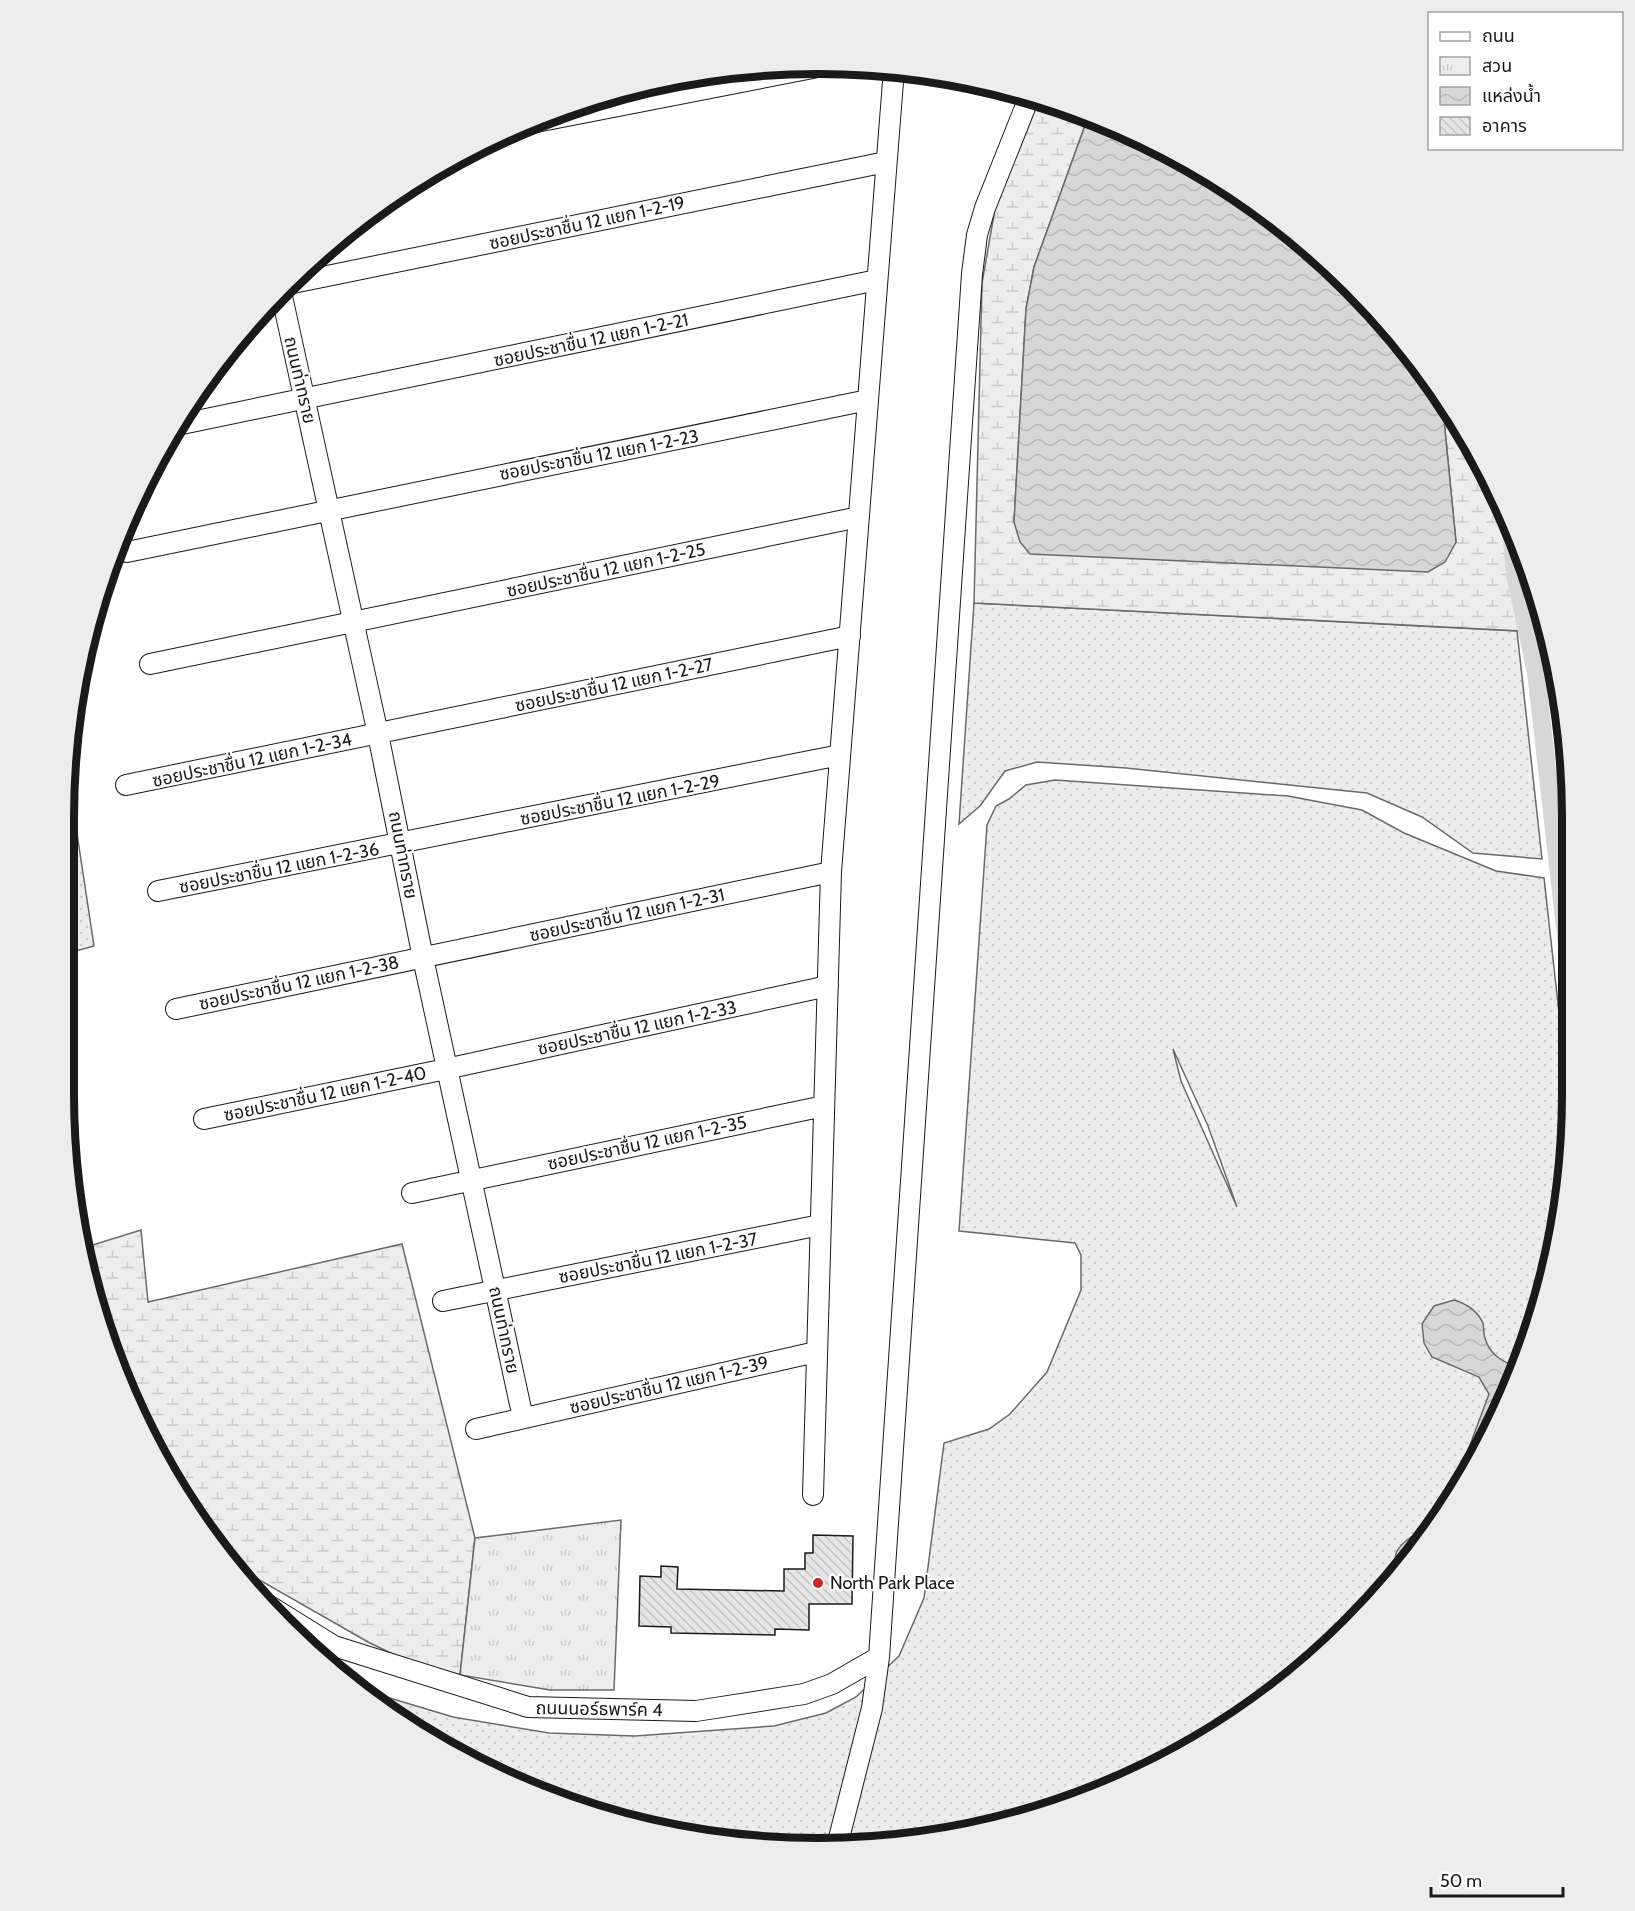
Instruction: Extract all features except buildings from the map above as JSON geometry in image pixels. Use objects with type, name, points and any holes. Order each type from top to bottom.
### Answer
[{"type":"street","points":[[573,115],[778,75]]},
{"type":"street","points":[[813,1495],[831,872],[893,78]]},
{"type":"street","points":[[839,1837],[872,1708],[879,1657],[972,274],[977,235],[985,208],[1026,104]]},
{"type":"street","name":"ซอยประชาชื่น 12 แยก 1-2-19","points":[[302,281],[886,162]]},
{"type":"street","name":"ซอยประชาชื่น 12 แยก 1-2-21","points":[[187,423],[877,280]]},
{"type":"street","name":"ถนนท่าทราย","points":[[283,300],[330,509],[446,1069],[523,1418]]},
{"type":"street","name":"ซอยประชาชื่น 12 แยก 1-2-23","points":[[127,552],[868,400]]},
{"type":"street","name":"ซอยประชาชื่น 12 แยก 1-2-25","points":[[150,664],[859,517]]},
{"type":"street","name":"ซอยประชาชื่น 12 แยก 1-2-27","points":[[378,734],[850,636]]},
{"type":"street","name":"ซอยประชาชื่น 12 แยก 1-2-34","points":[[126,785],[378,734]]},
{"type":"street","name":"ซอยประชาชื่น 12 แยก 1-2-29","points":[[400,844],[840,755]]},
{"type":"street","name":"ซอยประชาชื่น 12 แยก 1-2-36","points":[[158,891],[400,844]]},
{"type":"street","name":"ซอยประชาชื่น 12 แยก 1-2-31","points":[[423,958],[831,872]]},
{"type":"street","name":"ซอยประชาชื่น 12 แยก 1-2-38","points":[[176,1009],[423,958]]},
{"type":"street","name":"ซอยประชาชื่น 12 แยก 1-2-33","points":[[446,1069],[828,986]]},
{"type":"street","name":"ซอยประชาชื่น 12 แยก 1-2-40","points":[[204,1119],[446,1069]]},
{"type":"street","name":"ซอยประชาชื่น 12 แยก 1-2-35","points":[[412,1192],[824,1106]]},
{"type":"street","name":"ซอยประชาชื่น 12 แยก 1-2-37","points":[[443,1301],[820,1226]]},
{"type":"street","name":"ซอยประชาชื่น 12 แยก 1-2-39","points":[[476,1429],[816,1352]]},
{"type":"street","name":"ถนนนอร์ธพาร์ค 4","points":[[289,1618],[334,1646],[528,1707],[696,1711],[804,1694],[832,1684],[879,1657]]},
{"type":"green space","points":[[1036,107],[1086,124],[1034,267],[1026,309],[1014,522],[1456,542],[1444,416],[1485,488],[1505,533],[1522,578],[1538,632],[974,603],[982,283],[995,209]]},
{"type":"green space","points":[[974,603],[1517,631],[1542,859],[1473,853],[1422,817],[1367,793],[1126,768],[1037,762],[1005,771],[980,806],[959,824]]},
{"type":"green space","points":[[1055,780],[1288,796],[1362,810],[1404,833],[1496,871],[1544,878],[1562,1040],[1560,1142],[1555,1191],[1547,1239],[1522,1333],[1485,1423],[1462,1466],[1408,1546],[1377,1584],[1344,1620],[1270,1684],[1190,1738],[1147,1761],[1057,1798],[1010,1812],[915,1831],[866,1836],[818,1838],[720,1831],[672,1823],[578,1798],[488,1761],[445,1738],[381,1695],[453,1717],[549,1733],[635,1736],[774,1726],[826,1713],[856,1697],[899,1656],[924,1598],[944,1443],[989,1429],[1010,1414],[1047,1372],[1081,1290],[1081,1255],[1075,1243],[959,1231],[987,825],[996,806],[1026,785]],"holes":[[[1173,1049],[1208,1126],[1237,1207],[1181,1081]]]},
{"type":"green space","points":[[74,814],[94,946],[74,952]]},
{"type":"green space","points":[[141,1230],[148,1302],[402,1244],[475,1538],[460,1675],[405,1660],[368,1642],[251,1575],[199,1507],[150,1423],[113,1333],[90,1246]]},
{"type":"green space","points":[[621,1520],[614,1690],[550,1690],[460,1675],[475,1538]]},
{"type":"water","points":[[1086,124],[1147,150],[1231,199],[1270,227],[1344,291],[1408,365],[1444,416],[1456,542],[1445,562],[1428,572],[1030,554],[1020,542],[1014,522],[1026,309],[1034,267]]},
{"type":"water","points":[[1454,1300],[1475,1311],[1483,1323],[1484,1334],[1490,1349],[1510,1364],[1485,1423],[1468,1454],[1489,1394],[1479,1377],[1432,1357],[1424,1343],[1422,1324],[1434,1306]]},
{"type":"water","points":[[1414,1537],[1395,1562],[1397,1552],[1402,1544]]},
{"type":"waterway","points":[[1513,555],[1515,575],[1536,672],[1562,901]]},
{"type":"place","name":"North Park Place","points":[[818,1583]]}]
